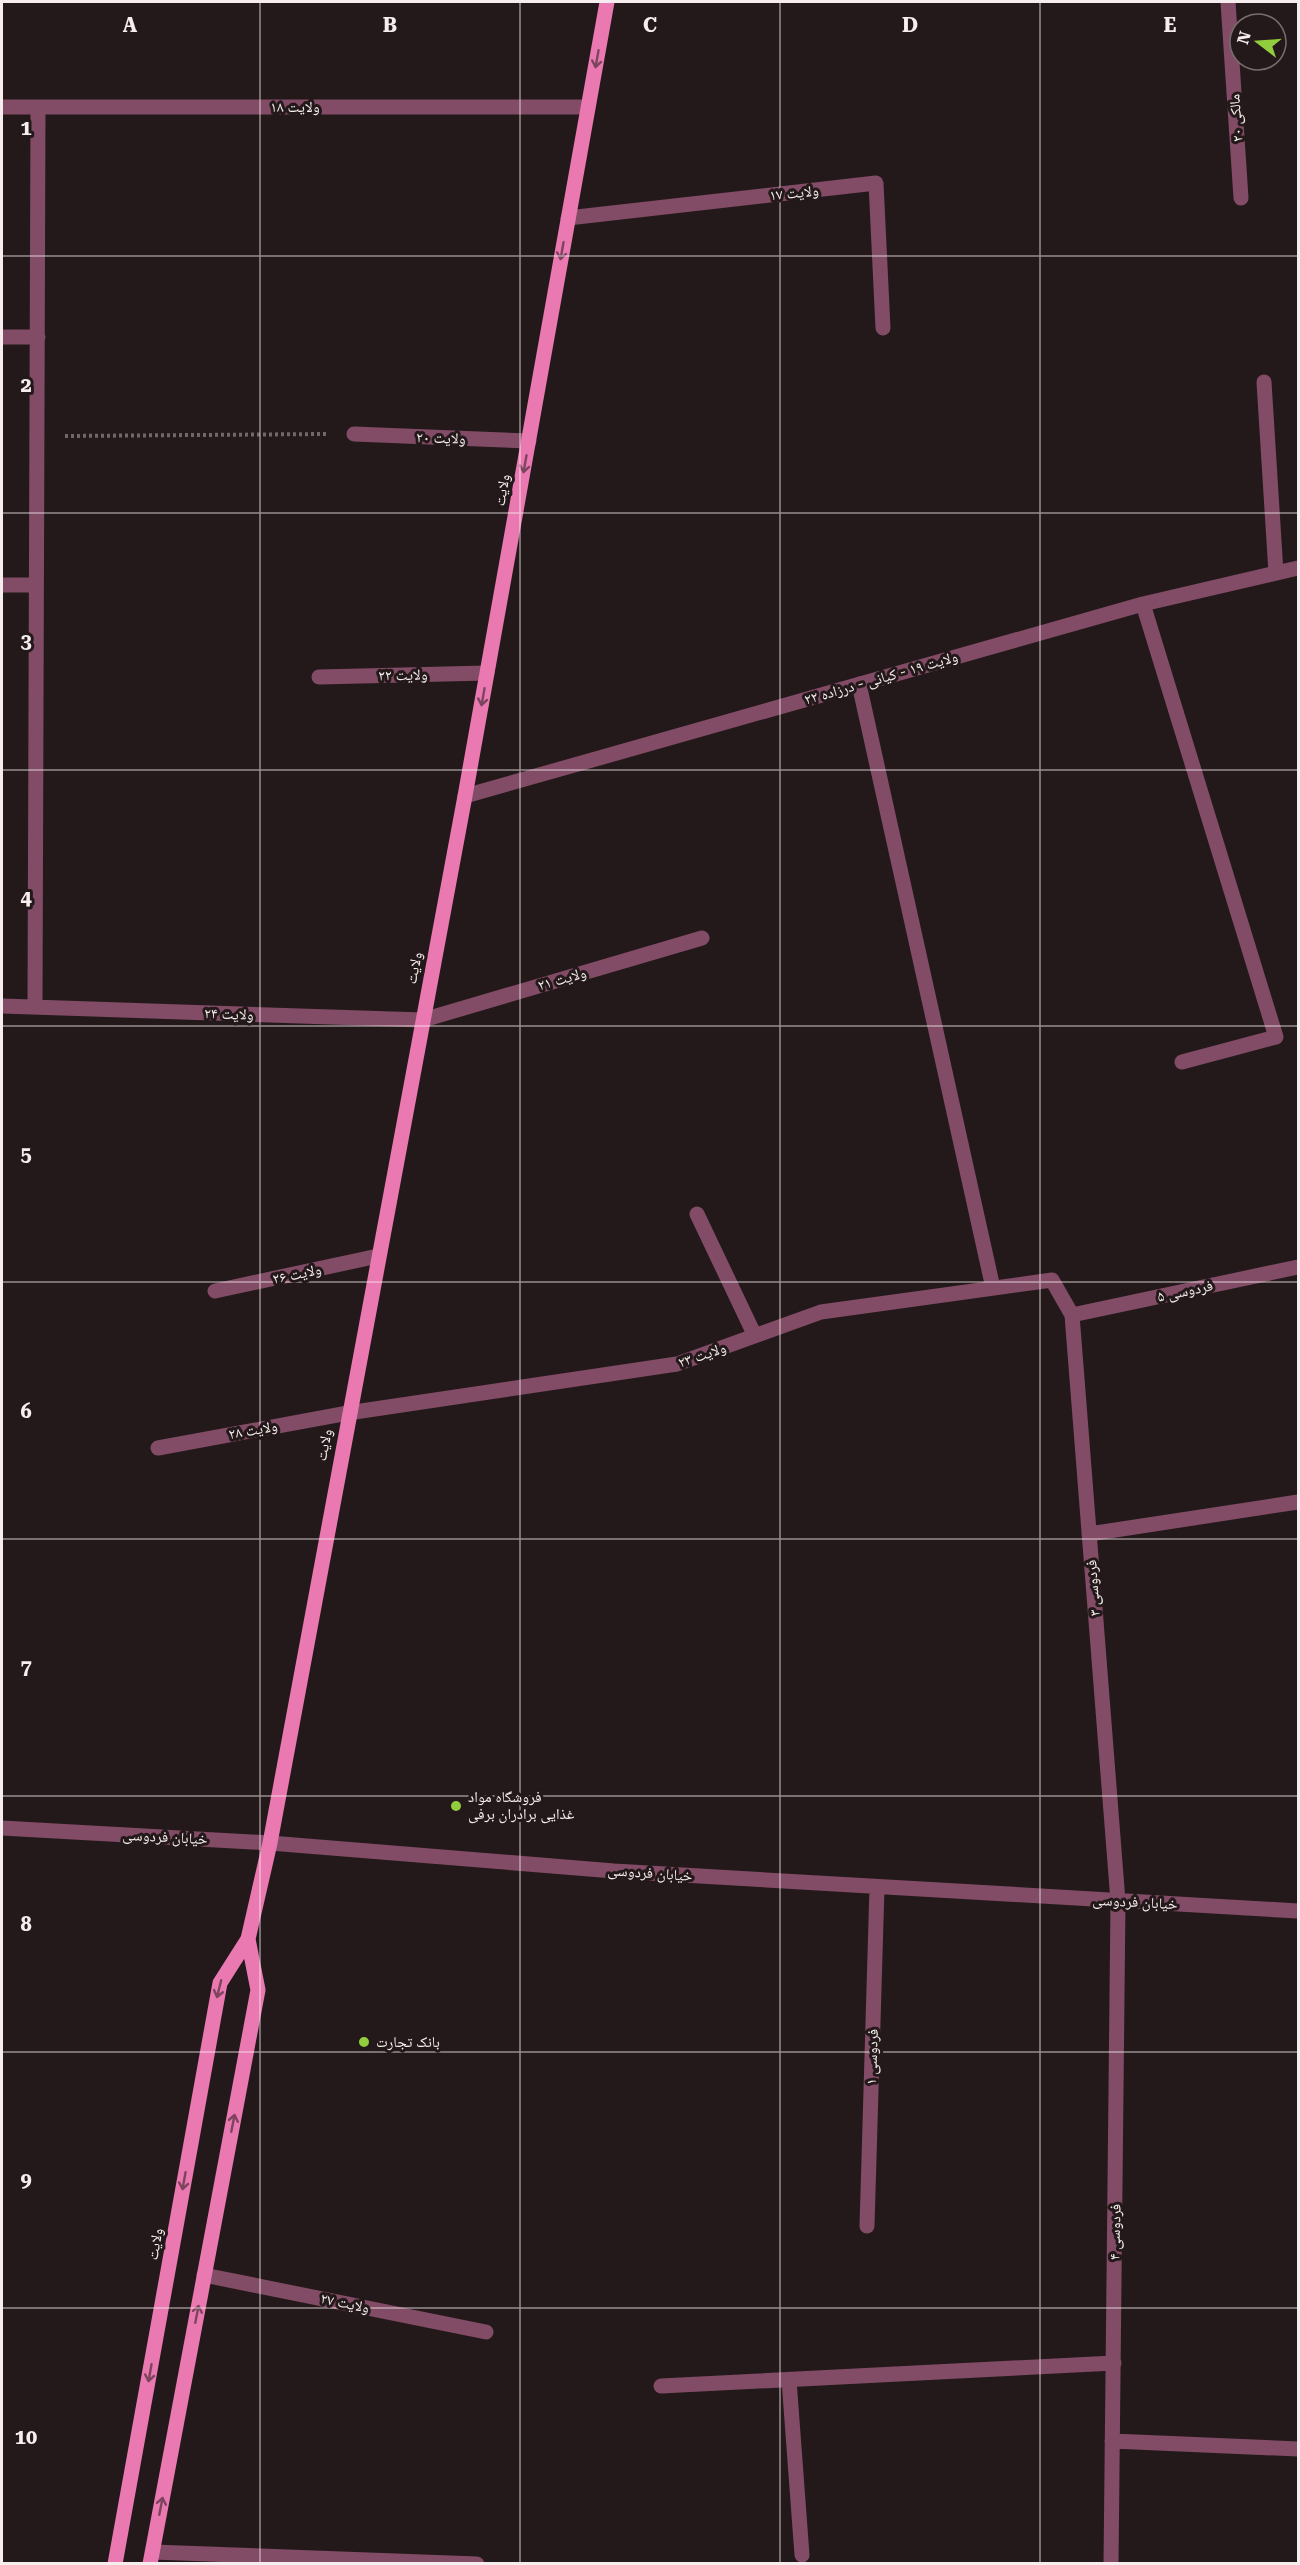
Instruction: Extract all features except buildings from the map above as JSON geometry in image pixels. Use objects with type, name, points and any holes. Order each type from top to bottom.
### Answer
[{"type":"main road","name":"ولایت","points":[[115,2564],[220,1983],[248,1939],[270,1843],[348,1413],[465,796],[607,2]]},
{"type":"main road","name":"ولایت","points":[[152,2558],[258,1990],[248,1939]]},
{"type":"street","name":"مالکی ۲۰","points":[[1228,2],[1241,198]]},
{"type":"street","name":"ولایت ۱۸","points":[[2,107],[588,107]]},
{"type":"street","points":[[35,1007],[38,107]]},
{"type":"street","name":"ولایت ۱۷","points":[[568,218],[876,183],[883,328]]},
{"type":"street","points":[[2,337],[38,337]]},
{"type":"street","points":[[1264,382],[1276,573]]},
{"type":"street","name":"ولایت ۲۰","points":[[354,434],[529,441]]},
{"type":"street","name":"ولایت ۱۹ - کیانی - درزاده ۲۲","points":[[465,796],[1143,604],[1299,568]]},
{"type":"street","points":[[2,585],[36,585]]},
{"type":"street","points":[[1143,604],[1276,1037],[1182,1062]]},
{"type":"street","name":"ولایت ۲۲","points":[[319,677],[487,673]]},
{"type":"street","points":[[859,684],[993,1288]]},
{"type":"street","name":"ولایت ۲۱","points":[[423,1020],[702,938]]},
{"type":"street","name":"ولایت ۲۴","points":[[2,1006],[423,1020]]},
{"type":"street","points":[[698,1214],[755,1336]]},
{"type":"street","name":"ولایت ۲۶","points":[[215,1291],[378,1256]]},
{"type":"street","name":"فردوسی ۵","points":[[1072,1316],[1299,1267]]},
{"type":"street","name":"ولایت ۲۳","points":[[348,1413],[677,1365],[820,1312],[1052,1280]]},
{"type":"street","name":"فردوسی ۳","points":[[1052,1280],[1072,1316],[1118,1901]]},
{"type":"street","name":"ولایت ۲۸","points":[[158,1448],[348,1413]]},
{"type":"street","points":[[1089,1534],[1299,1502]]},
{"type":"street","name":"خیابان فردوسی","points":[[2,1828],[270,1843],[614,1871],[1299,1911]]},
{"type":"street","name":"فردوسی ۱","points":[[867,2226],[878,1887]]},
{"type":"street","name":"فردوسی ۴","points":[[1111,2564],[1118,1901]]},
{"type":"street","name":"ولایت ۲۷","points":[[204,2274],[486,2332]]},
{"type":"street","points":[[661,2386],[1114,2363]]},
{"type":"street","points":[[789,2380],[802,2555]]},
{"type":"street","points":[[1112,2441],[1299,2449]]},
{"type":"street","points":[[152,2558],[477,2564]]},
{"type":"path","points":[[37,436],[354,434]]},
{"type":"place","name":"فروشگاه مواد غذایی برادران برفی","points":[[456,1806]]},
{"type":"place","name":"بانک تجارت","points":[[364,2042]]}]
